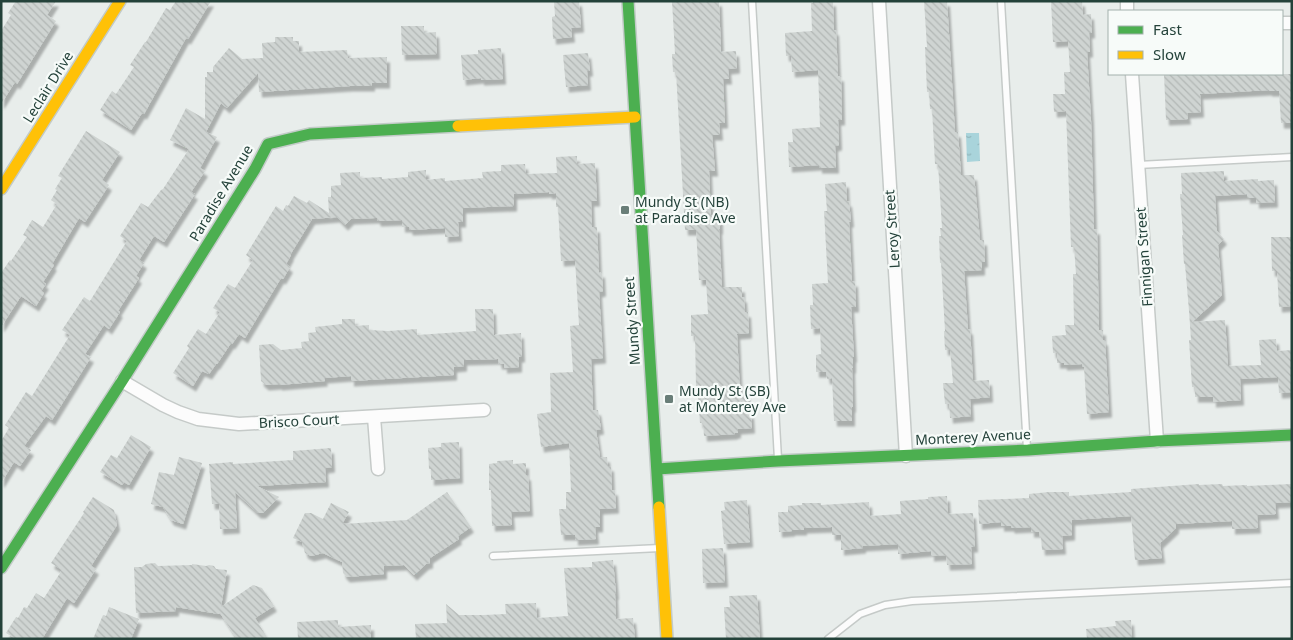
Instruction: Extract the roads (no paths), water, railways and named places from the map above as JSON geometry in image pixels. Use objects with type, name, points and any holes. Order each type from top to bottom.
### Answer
[{"type":"street","name":"Leclair Drive","points":[[1,189],[120,1]]},
{"type":"street","name":"Mundy Street","points":[[628,1],[667,639]]},
{"type":"street","name":"Leroy Street","points":[[879,1],[906,456]]},
{"type":"street","name":"Finnigan Street","points":[[1132,75],[1156,441]]},
{"type":"street","name":"Paradise Avenue","points":[[1,568],[122,381],[255,169],[268,144],[310,134],[635,117]]},
{"type":"street","name":"Brisco Court","points":[[122,381],[178,412],[220,422],[256,424],[484,410]]},
{"type":"street","points":[[374,417],[378,469]]},
{"type":"street","name":"Monterey Avenue","points":[[656,468],[1292,435]]},
{"type":"lane","points":[[752,1],[778,461]]},
{"type":"lane","points":[[1001,1],[1028,450]]},
{"type":"lane","points":[[1138,165],[1292,157]]},
{"type":"lane","points":[[493,556],[661,548]]},
{"type":"lane","points":[[828,639],[860,614],[885,605],[912,601],[1292,583]]},
{"type":"water","points":[[966,133],[979,133],[980,161],[967,162]]},
{"type":"place","name":"Mundy St (NB) at Paradise Ave","points":[[625,210]]},
{"type":"place","name":"Mundy St (SB) at Monterey Ave","points":[[669,399]]}]
